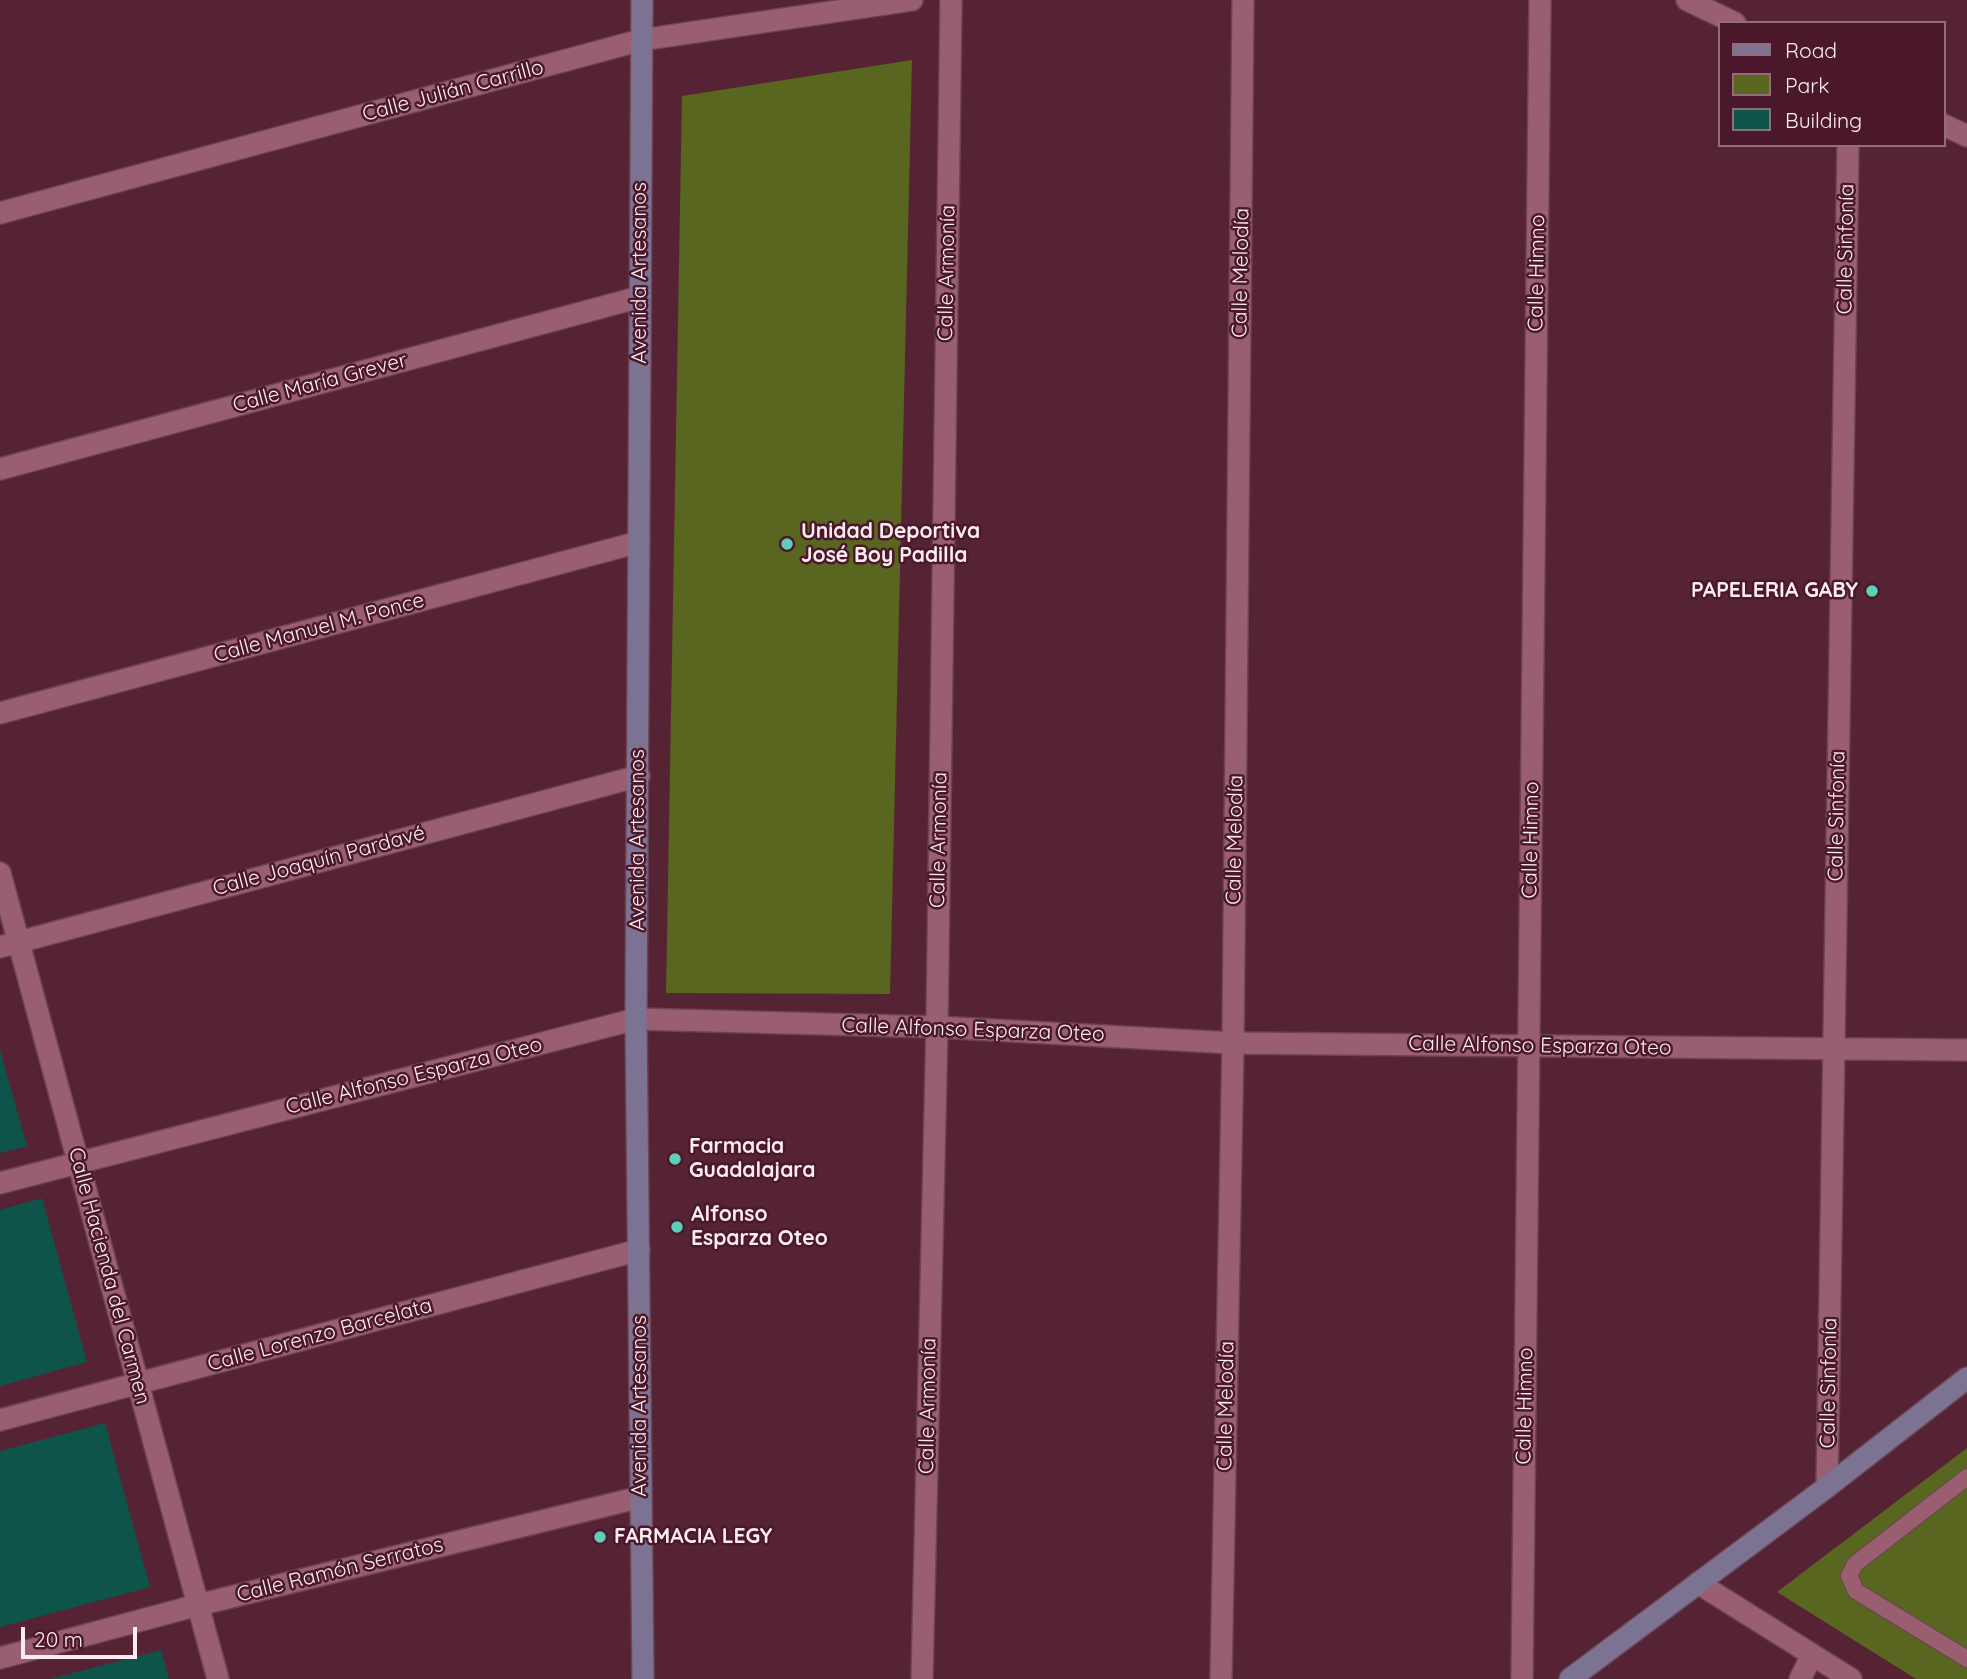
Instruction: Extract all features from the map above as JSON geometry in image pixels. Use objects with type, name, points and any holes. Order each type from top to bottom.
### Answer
[{"type":"street","name":"Avenida Artesanos","points":[[642,0],[636,1018],[643,1679]]},
{"type":"street","name":"Calle Julián Carrillo","points":[[0,213],[641,40],[912,0]]},
{"type":"street","name":"Calle Armonía","points":[[922,1679],[937,1027],[951,0]]},
{"type":"street","name":"Calle Melodía","points":[[1221,1679],[1233,1043],[1243,0]]},
{"type":"street","name":"Calle Himno","points":[[1522,1679],[1540,0]]},
{"type":"street","points":[[1687,0],[1731,21]]},
{"type":"street","points":[[1946,126],[1967,136]]},
{"type":"street","name":"Calle Sinfonía","points":[[1827,1487],[1848,147]]},
{"type":"street","name":"Calle María Grever","points":[[0,469],[640,297]]},
{"type":"street","name":"Calle Manuel M. Ponce","points":[[0,713],[639,542]]},
{"type":"street","name":"Calle Joaquín Pardavé","points":[[9,945],[639,776]]},
{"type":"street","name":"Calle Hacienda del Carmen","points":[[0,873],[9,945],[78,1162],[218,1679]]},
{"type":"street","name":"Calle Alfonso Esparza Oteo","points":[[0,1183],[636,1018],[937,1027],[1233,1043],[1967,1050]]},
{"type":"street","name":"Calle Lorenzo Barcelata","points":[[0,1420],[639,1250]]},
{"type":"street","points":[[1570,1679],[1827,1487],[1967,1378]]},
{"type":"street","name":"Calle Ramón Serratos","points":[[0,1658],[198,1605],[641,1497]]},
{"type":"street","points":[[1698,1583],[1851,1679]]},
{"type":"street","points":[[1800,1679],[1812,1655]]},
{"type":"lane","points":[[1967,1477],[1855,1564],[1849,1576],[1856,1591],[1967,1659]]},
{"type":"green space","name":"Unidad Deportiva José Boy Padilla","points":[[912,60],[890,994],[666,993],[682,96]]},
{"type":"green space","points":[[1967,1448],[1967,1679],[1916,1679],[1777,1592]]},
{"type":"building","points":[[0,1050],[27,1146],[0,1153]]},
{"type":"building","points":[[42,1198],[87,1362],[0,1386],[0,1210]]},
{"type":"building","points":[[105,1423],[150,1587],[0,1627],[0,1451]]},
{"type":"building","points":[[161,1650],[169,1679],[54,1679],[54,1678]]},
{"type":"place","name":"Unidad Deportiva José Boy Padilla","points":[[787,544]]},
{"type":"place","name":"PAPELERIA GABY","points":[[1872,591]]},
{"type":"place","name":"Farmacia Guadalajara","points":[[675,1159]]},
{"type":"place","name":"Alfonso Esparza Oteo","points":[[677,1227]]},
{"type":"place","name":"FARMACIA LEGY","points":[[600,1537]]}]
